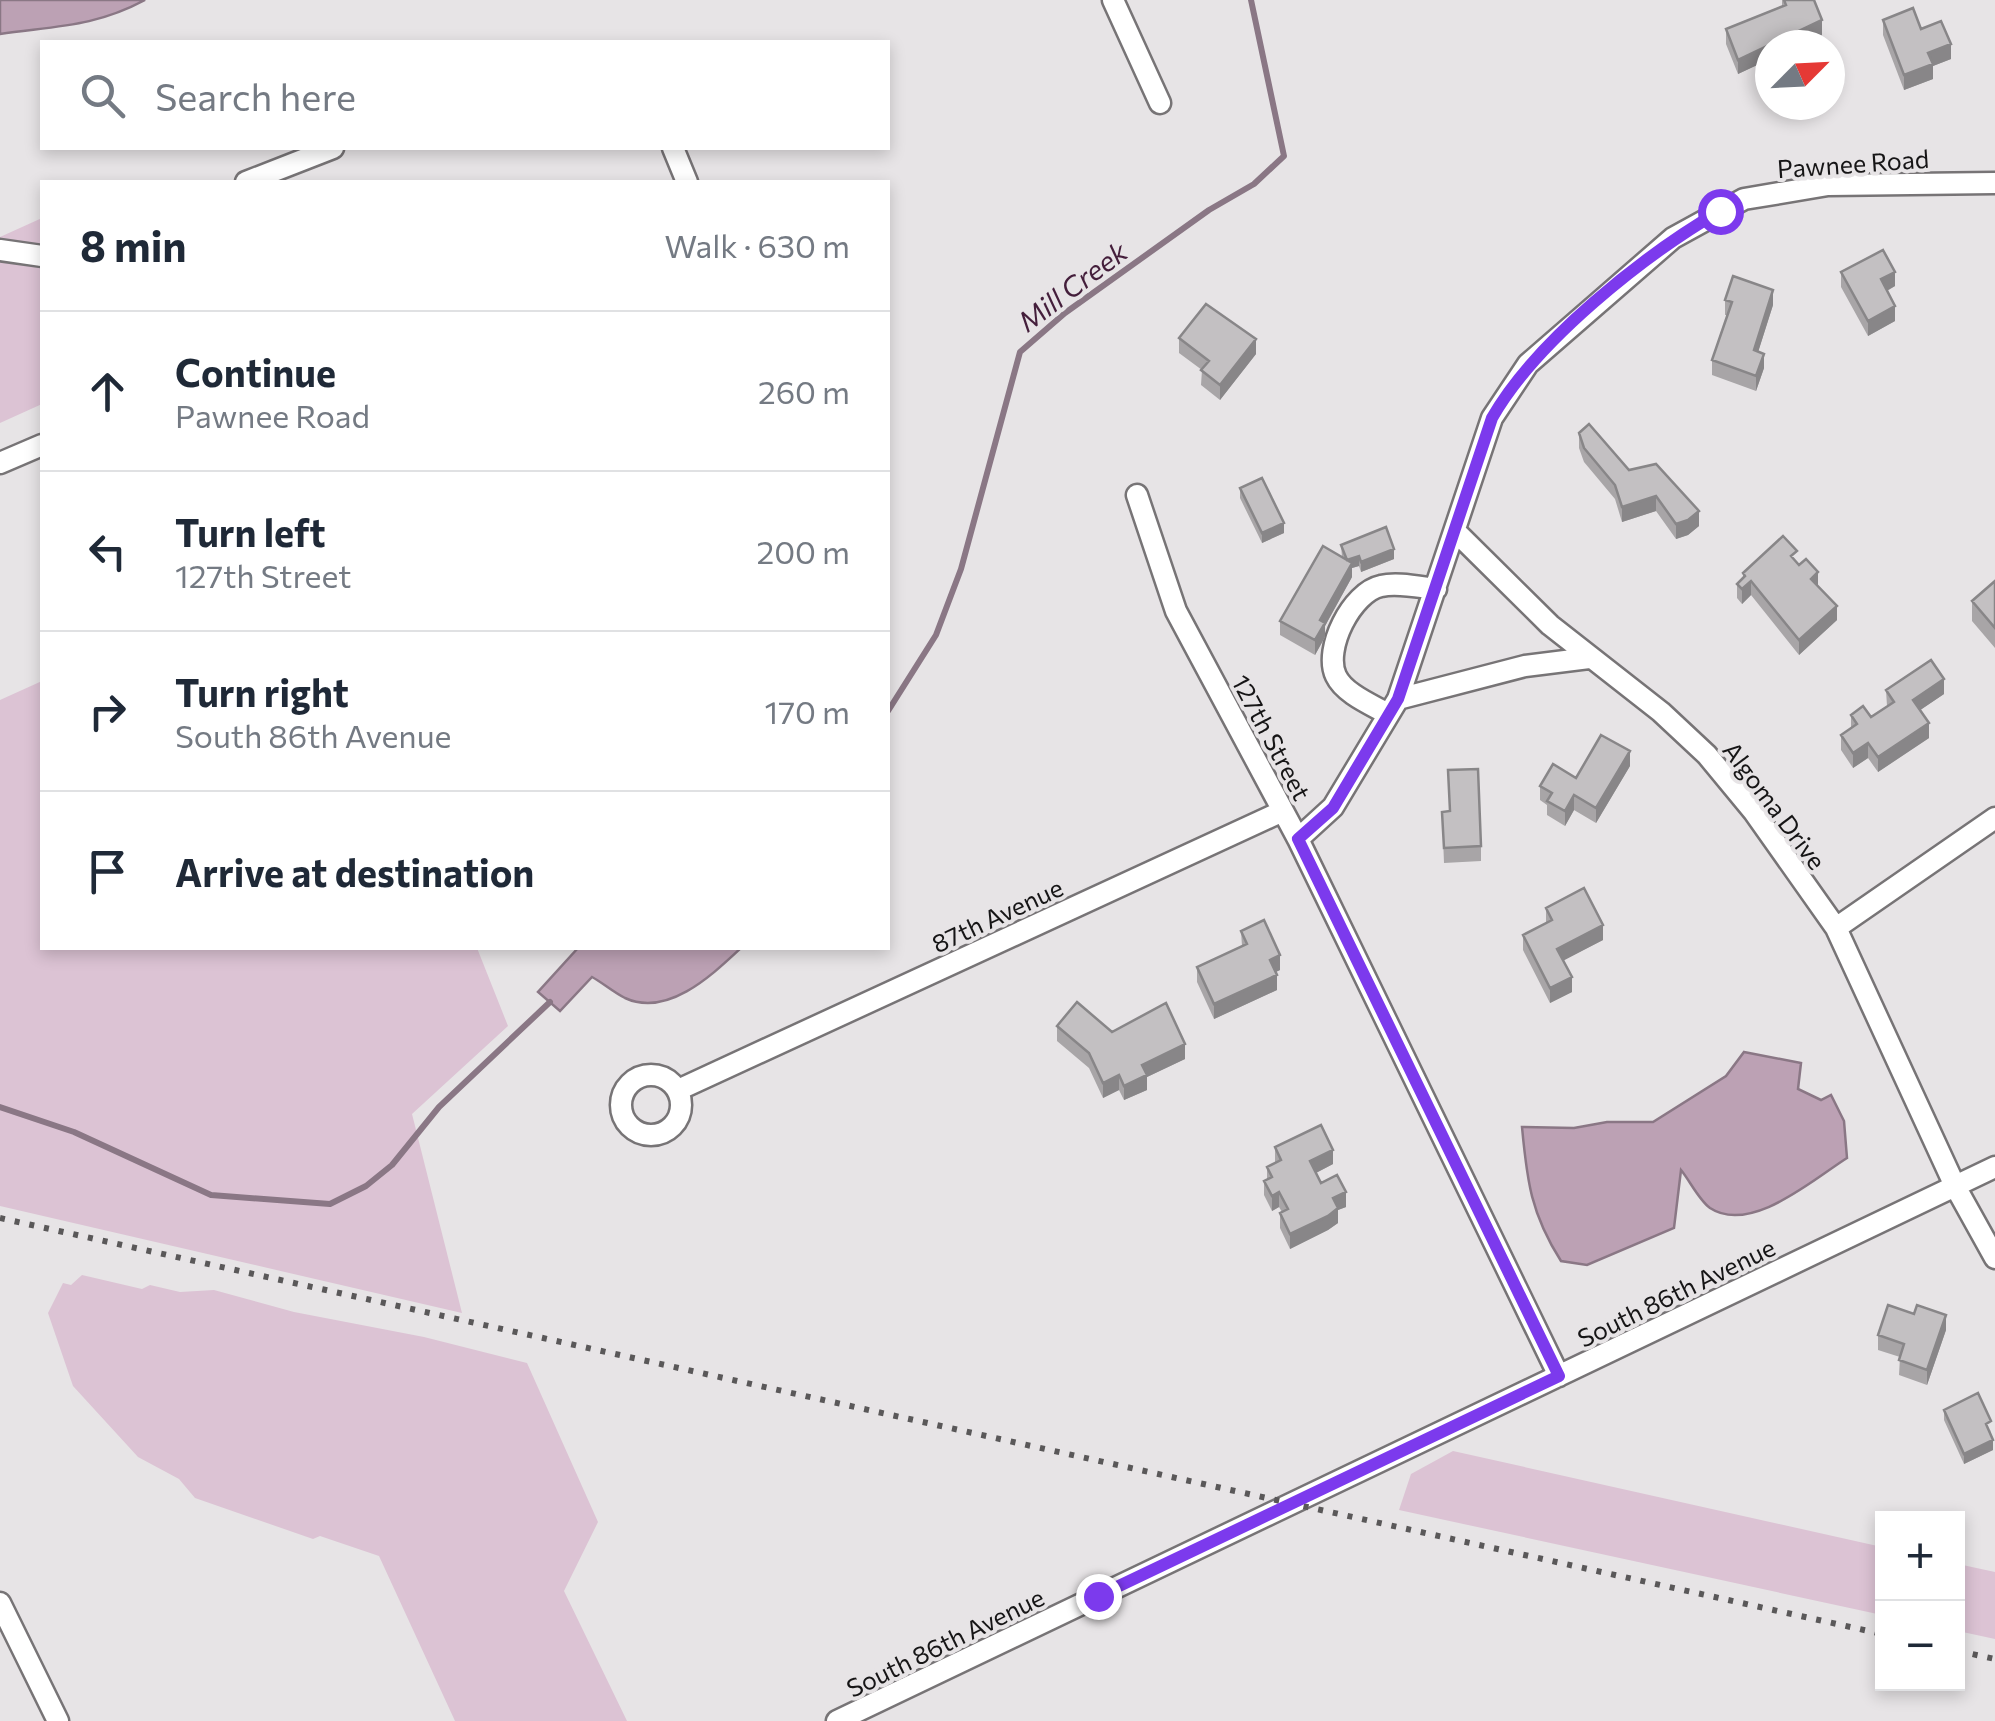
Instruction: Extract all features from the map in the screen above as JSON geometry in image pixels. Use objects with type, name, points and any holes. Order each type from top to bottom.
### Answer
[{"type":"street","points":[[1113,0],[1160,103]]},
{"type":"street","points":[[251,180],[328,150]]},
{"type":"street","points":[[674,150],[686,180]]},
{"type":"street","name":"Pawnee Road","points":[[1298,839],[1333,808],[1392,706],[1436,589],[1492,418],[1528,364],[1674,238],[1732,205],[1771,192],[1846,184],[1995,183]]},
{"type":"street","points":[[0,250],[40,256]]},
{"type":"street","points":[[0,463],[40,447]]},
{"type":"street","name":"127th Street","points":[[1137,495],[1176,611],[1298,839],[1559,1376]]},
{"type":"street","name":"Algoma Drive","points":[[1455,531],[1590,658],[1661,712],[1706,755],[1836,928],[1955,1186],[1995,1258]]},
{"type":"street","points":[[1436,589],[1381,586],[1365,593],[1342,626],[1332,654],[1336,677],[1356,696],[1392,706],[1525,666],[1590,658]]},
{"type":"street","name":"87th Avenue","points":[[678,1090],[1283,812]]},
{"type":"street","points":[[1836,928],[1995,818]]},
{"type":"street","name":"South 86th Avenue","points":[[837,1721],[1995,1168]]},
{"type":"street","points":[[0,1603],[58,1721]]},
{"type":"shaded area","points":[[0,0],[145,0],[92,21],[0,34]]},
{"type":"shaded area","points":[[40,219],[40,405],[0,423],[0,237]]},
{"type":"shaded area","points":[[40,682],[40,950],[478,950],[508,1026],[412,1114],[462,1313],[0,1206],[0,700]]},
{"type":"shaded area","points":[[576,950],[739,950],[689,990],[657,1002],[625,998],[592,977],[560,1011],[538,992]]},
{"type":"shaded area","points":[[1744,1052],[1801,1063],[1798,1089],[1821,1100],[1831,1095],[1844,1121],[1847,1158],[1782,1201],[1744,1214],[1726,1214],[1710,1208],[1681,1170],[1674,1228],[1587,1265],[1561,1261],[1532,1197],[1522,1127],[1653,1122],[1726,1076]]},
{"type":"shaded area","points":[[82,1275],[142,1289],[150,1285],[180,1292],[214,1290],[294,1312],[424,1337],[527,1363],[598,1522],[564,1591],[627,1721],[455,1721],[379,1556],[320,1536],[313,1539],[195,1498],[179,1479],[138,1457],[73,1386],[48,1313],[63,1283],[71,1285]]},
{"type":"shaded area","points":[[1453,1451],[1875,1545],[1875,1613],[1399,1510],[1411,1474]]},
{"type":"shaded area","points":[[1965,1566],[1995,1572],[1995,1639],[1965,1633]]},
{"type":"building","points":[[1784,0],[1814,0],[1822,20],[1801,30],[1755,30],[1755,52],[1738,60],[1726,29],[1786,5]]},
{"type":"building","points":[[1913,8],[1921,29],[1941,21],[1951,44],[1928,53],[1933,64],[1904,75],[1883,20]]},
{"type":"building","points":[[1883,250],[1895,272],[1881,279],[1895,306],[1868,321],[1841,272]]},
{"type":"building","points":[[1733,276],[1773,290],[1754,350],[1764,354],[1756,376],[1712,360],[1732,302],[1725,300]]},
{"type":"building","points":[[1206,304],[1256,339],[1220,385],[1201,370],[1209,361],[1179,338]]},
{"type":"building","points":[[1589,424],[1629,470],[1656,464],[1699,511],[1676,524],[1656,496],[1622,507],[1615,485],[1584,448],[1579,433]]},
{"type":"building","points":[[1262,478],[1284,523],[1262,533],[1240,488]]},
{"type":"building","points":[[1386,527],[1394,549],[1361,562],[1359,556],[1347,560],[1341,545]]},
{"type":"building","points":[[1783,536],[1797,551],[1791,556],[1799,565],[1806,559],[1818,572],[1811,579],[1837,606],[1799,640],[1751,581],[1742,589],[1737,584],[1745,576],[1743,573]]},
{"type":"building","points":[[1323,546],[1352,563],[1320,620],[1325,623],[1315,640],[1280,621]]},
{"type":"building","points":[[1995,581],[1995,628],[1972,601]]},
{"type":"building","points":[[1931,660],[1944,679],[1913,700],[1929,723],[1878,757],[1868,743],[1853,753],[1841,735],[1857,724],[1851,715],[1863,706],[1871,717],[1894,702],[1886,690]]},
{"type":"building","points":[[1601,735],[1630,751],[1596,808],[1574,795],[1565,811],[1547,801],[1552,793],[1540,786],[1553,764],[1576,778]]},
{"type":"building","points":[[1478,769],[1481,846],[1444,848],[1442,812],[1450,811],[1448,770]]},
{"type":"building","points":[[1584,888],[1603,925],[1557,949],[1572,977],[1550,988],[1523,935],[1552,920],[1546,908]]},
{"type":"building","points":[[1264,920],[1280,955],[1270,960],[1277,975],[1214,1004],[1197,967],[1247,944],[1241,931]]},
{"type":"building","points":[[1077,1002],[1112,1032],[1166,1003],[1185,1044],[1142,1065],[1147,1075],[1124,1086],[1119,1075],[1103,1083],[1089,1053],[1057,1026]]},
{"type":"building","points":[[1321,1125],[1333,1150],[1310,1161],[1321,1183],[1337,1175],[1346,1192],[1333,1198],[1338,1208],[1328,1216],[1290,1234],[1280,1213],[1288,1209],[1279,1192],[1272,1196],[1264,1181],[1272,1177],[1267,1167],[1281,1160],[1275,1147]]},
{"type":"building","points":[[1888,1305],[1914,1314],[1917,1305],[1946,1315],[1927,1370],[1899,1360],[1904,1344],[1878,1335]]},
{"type":"building","points":[[1978,1393],[1991,1421],[1986,1424],[1993,1440],[1964,1454],[1944,1410]]},
{"type":"waterway","name":"Mill Creek","points":[[890,708],[936,635],[961,569],[1020,352],[1065,313],[1209,210],[1254,184],[1284,156],[1251,0]]},
{"type":"waterway","points":[[0,1107],[74,1132],[211,1195],[330,1204],[366,1186],[392,1165],[439,1107],[550,1002]]},
{"type":"railway","points":[[0,1218],[1875,1632]]},
{"type":"railway","points":[[1965,1653],[1995,1659]]},
{"type":"route","points":[[1098,1596],[1559,1376],[1298,839],[1333,808],[1386,713],[1398,699],[1492,418],[1508,390],[1528,364],[1643,262],[1720,211]]}]
